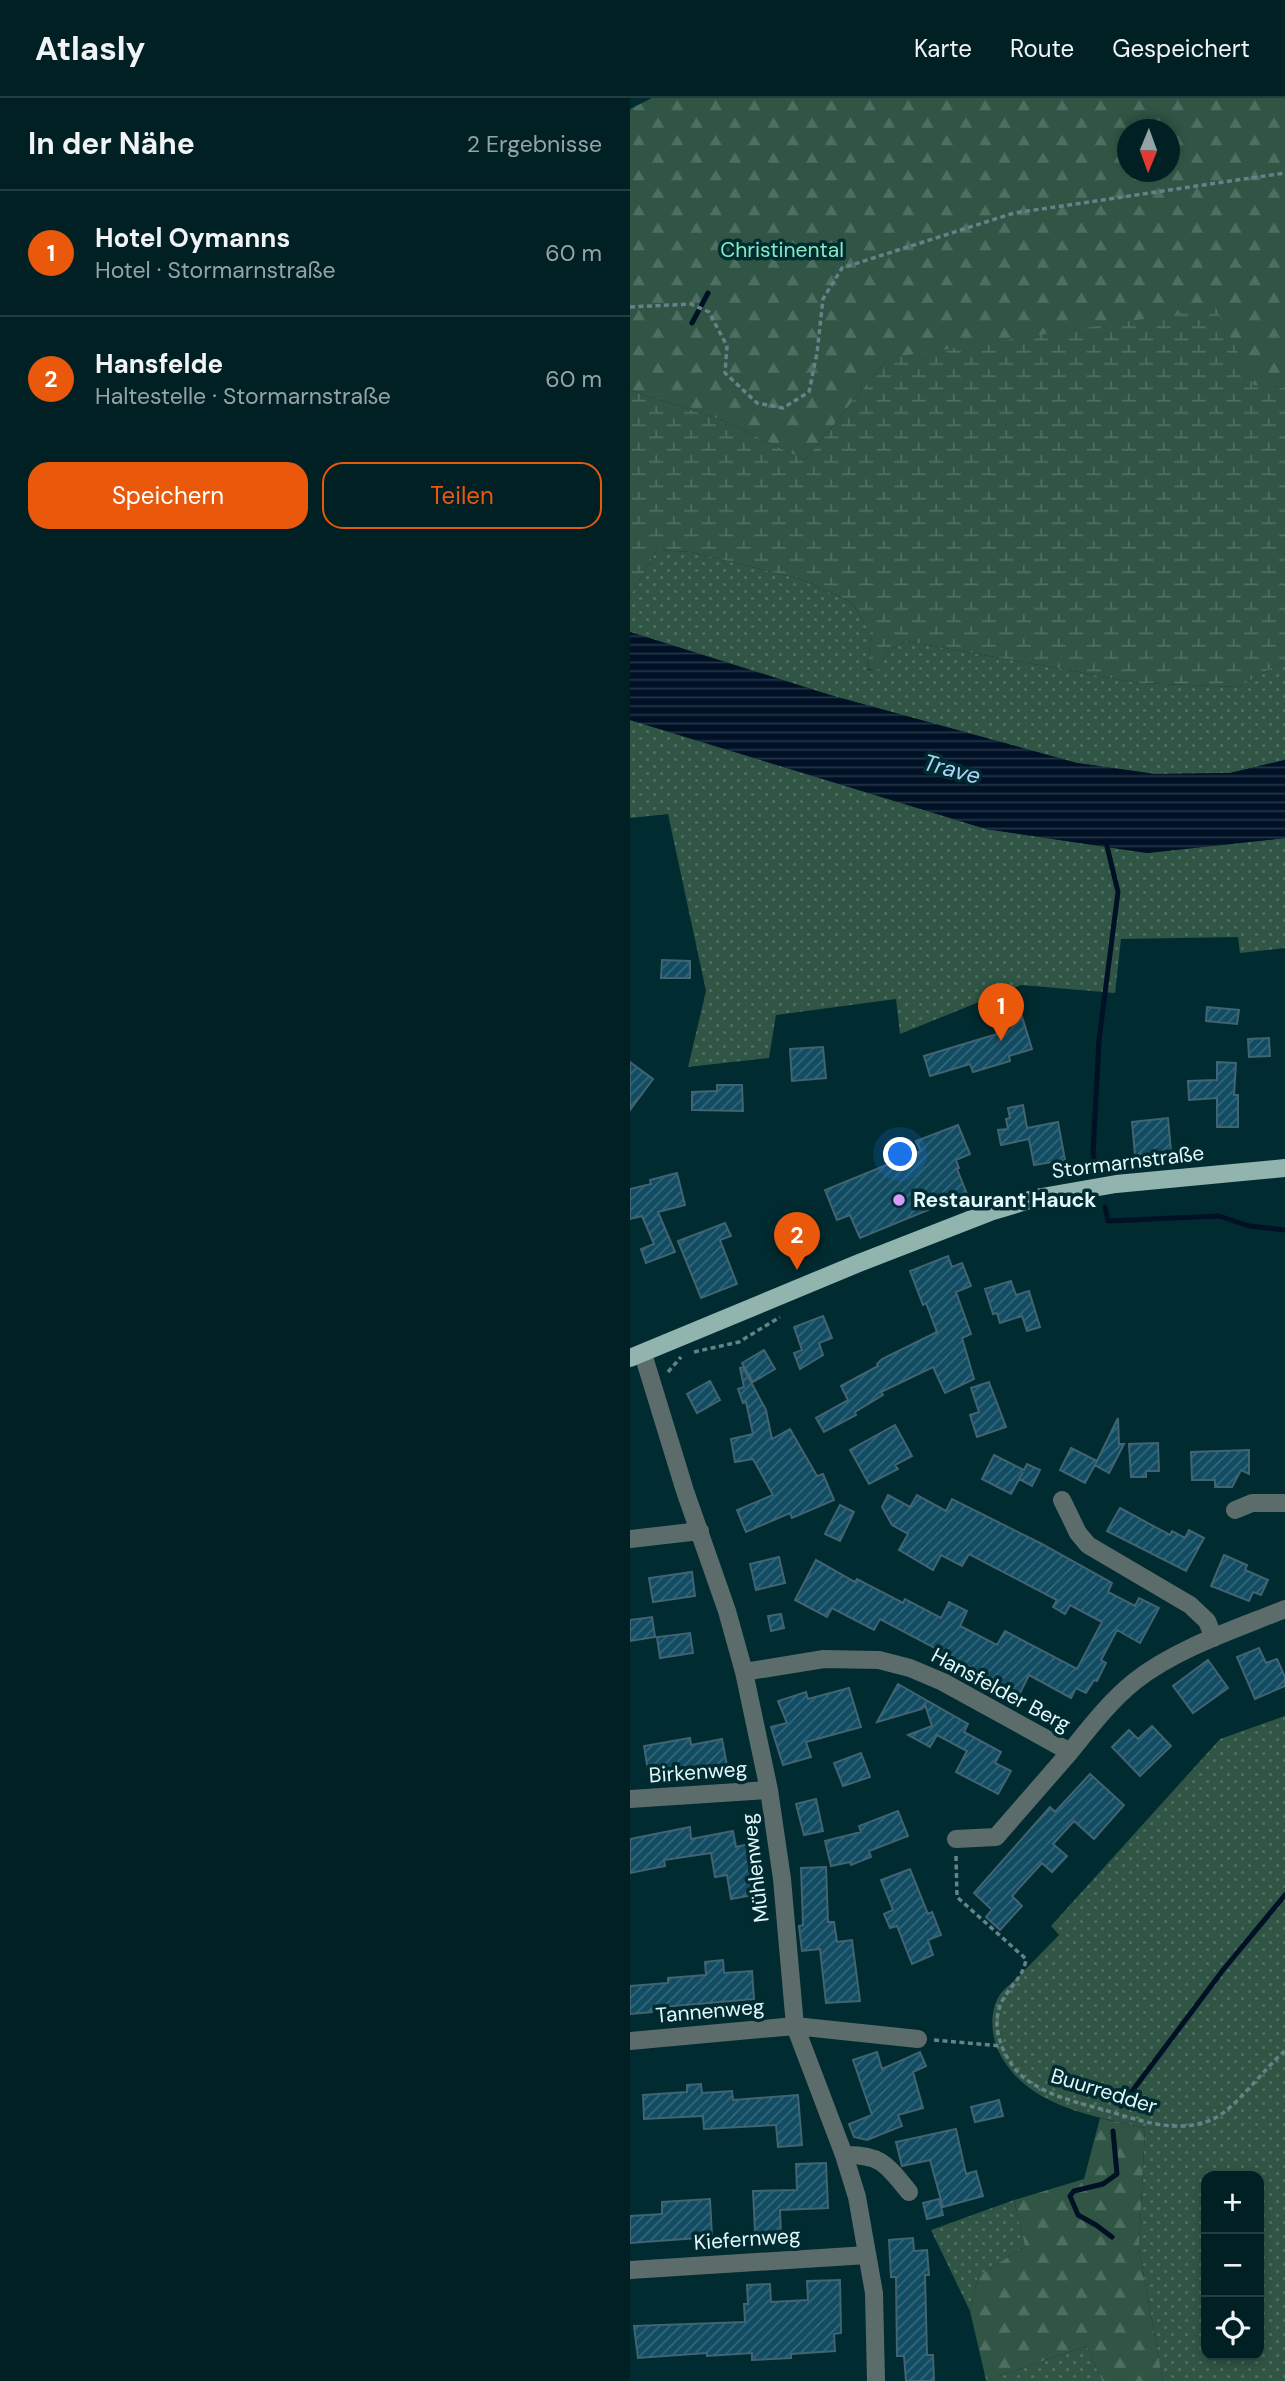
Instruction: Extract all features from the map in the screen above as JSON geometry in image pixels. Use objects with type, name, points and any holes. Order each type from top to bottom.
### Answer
[{"type":"main road","name":"Stormarnstraße","points":[[636,1356],[859,1263],[990,1212],[1036,1198],[1116,1184],[1285,1168]]},
{"type":"street","name":"Mühlenweg","points":[[636,1356],[650,1380],[744,1672],[769,1790],[782,1879],[795,2026],[857,2197],[874,2294],[876,2381]]},
{"type":"street","points":[[1062,1500],[1078,1533],[1088,1545],[1190,1605],[1207,1621],[1214,1638]]},
{"type":"street","points":[[1235,1510],[1252,1503],[1285,1503]]},
{"type":"street","points":[[630,1539],[699,1531]]},
{"type":"street","name":"Hansfelder Berg","points":[[956,1839],[996,1837],[1098,1718],[1135,1681],[1157,1666],[1214,1638],[1285,1609]]},
{"type":"street","name":"Hansfelder Berg","points":[[744,1672],[824,1659],[879,1660],[910,1668],[943,1682],[1070,1752]]},
{"type":"street","name":"Birkenweg","points":[[630,1799],[769,1790]]},
{"type":"street","name":"Tannenweg","points":[[630,2041],[795,2026],[918,2039]]},
{"type":"street","points":[[844,2155],[878,2158],[909,2192]]},
{"type":"street","name":"Kiefernweg","points":[[630,2270],[867,2255]]},
{"type":"path","points":[[630,307],[691,304],[709,312],[727,346],[725,373],[757,403],[783,408],[808,392],[817,353],[823,299],[842,268],[1014,213],[1285,173]]},
{"type":"path","points":[[650,1380],[664,1377],[684,1354],[739,1342],[782,1315]]},
{"type":"path","name":"Buurredder","points":[[956,1839],[957,1897],[1026,1959],[1025,1967],[1002,1998],[997,2026],[1002,2046],[1013,2066],[1025,2079],[1052,2095],[1142,2122],[1166,2126],[1192,2124],[1212,2120],[1228,2109],[1285,2051]]},
{"type":"path","points":[[918,2039],[1002,2046]]},
{"type":"green space","name":"Christinental","points":[[652,98],[1285,98],[1285,388],[888,358],[805,460],[722,420],[630,390],[630,109]]},
{"type":"green space","points":[[1216,308],[1254,385],[1285,388],[1285,660],[1239,687],[1139,683],[906,641],[886,652],[879,671],[868,669],[871,635],[852,602],[800,579],[691,552],[657,550],[630,596],[630,390],[722,420],[805,460],[888,358]]},
{"type":"green space","points":[[657,550],[691,552],[800,579],[852,602],[871,635],[868,670],[879,670],[886,652],[906,641],[1139,683],[1239,687],[1285,660],[1285,760],[1230,773],[1155,774],[1077,763],[830,695],[630,632],[630,596]]},
{"type":"green space","points":[[630,720],[986,829],[1147,853],[1285,838],[1285,948],[1240,953],[1238,937],[1121,939],[1115,993],[1021,985],[900,1034],[896,999],[776,1015],[769,1058],[688,1067],[706,991],[668,814],[630,818]]},
{"type":"green space","points":[[1285,1716],[1285,2381],[1163,2381],[1139,2249],[1145,2128],[1080,2112],[1040,2095],[1023,2083],[1009,2068],[997,2048],[993,2028],[996,2002],[1001,1993],[1059,1935],[1051,1926],[1220,1739]]},
{"type":"green space","points":[[1100,2118],[1145,2128],[1139,2249],[1163,2381],[1102,2381],[1087,2346],[986,2380],[970,2311],[978,2276],[1025,2246],[1014,2200],[1084,2179]]},
{"type":"green space","points":[[1014,2200],[1025,2246],[978,2276],[970,2311],[931,2230]]},
{"type":"green space","points":[[1087,2346],[1102,2381],[986,2381],[986,2380]]},
{"type":"water","name":"Trave","points":[[630,632],[830,695],[1077,763],[1155,774],[1230,773],[1285,760],[1285,838],[1147,853],[986,829],[630,720]]},
{"type":"building","points":[[662,960],[690,961],[690,978],[661,978]]},
{"type":"building","points":[[1019,1007],[1032,1049],[1009,1056],[1010,1061],[973,1072],[970,1064],[930,1076],[924,1056],[997,1034],[992,1015]]},
{"type":"building","points":[[1207,1007],[1239,1010],[1237,1024],[1206,1021]]},
{"type":"building","points":[[1269,1038],[1270,1056],[1249,1057],[1248,1039]]},
{"type":"building","points":[[823,1047],[826,1078],[792,1081],[790,1049]]},
{"type":"building","points":[[630,1062],[653,1079],[630,1110]]},
{"type":"building","points":[[1217,1062],[1236,1063],[1234,1095],[1238,1095],[1238,1127],[1217,1127],[1217,1098],[1189,1100],[1188,1081],[1217,1080]]},
{"type":"building","points":[[717,1085],[742,1085],[743,1111],[692,1110],[692,1092],[717,1091]]},
{"type":"building","points":[[1023,1105],[1027,1128],[1058,1122],[1065,1160],[1034,1165],[1029,1139],[1001,1145],[998,1130],[1008,1129],[1008,1108]]},
{"type":"building","points":[[1168,1118],[1171,1151],[1135,1155],[1132,1122]]},
{"type":"building","points":[[958,1125],[970,1154],[956,1160],[967,1194],[860,1238],[850,1215],[837,1220],[825,1190],[921,1151],[916,1141]]},
{"type":"building","points":[[677,1173],[685,1205],[658,1212],[675,1252],[646,1263],[641,1249],[654,1244],[642,1216],[630,1219],[630,1189]]},
{"type":"building","points":[[725,1223],[731,1236],[720,1240],[737,1284],[701,1298],[678,1241]]},
{"type":"building","points":[[948,1256],[952,1267],[962,1263],[971,1286],[956,1292],[971,1334],[962,1338],[974,1379],[945,1393],[933,1367],[881,1392],[883,1395],[855,1412],[856,1415],[824,1432],[816,1418],[848,1400],[841,1386],[878,1366],[882,1359],[937,1332],[910,1271]]},
{"type":"building","points":[[1011,1281],[1016,1295],[1029,1291],[1040,1327],[1027,1331],[1022,1316],[1000,1323],[997,1313],[993,1314],[985,1289]]},
{"type":"building","points":[[823,1316],[832,1338],[819,1343],[823,1355],[800,1369],[794,1353],[802,1350],[794,1327]]},
{"type":"building","points":[[764,1350],[775,1369],[753,1382],[742,1363]]},
{"type":"building","points":[[743,1367],[766,1410],[772,1439],[790,1429],[817,1476],[823,1474],[834,1500],[792,1518],[790,1513],[746,1532],[737,1510],[773,1495],[753,1459],[735,1462],[731,1439],[753,1434],[746,1402],[743,1403],[738,1389],[744,1387],[740,1368]]},
{"type":"building","points":[[710,1381],[720,1400],[697,1413],[687,1394]]},
{"type":"building","points":[[989,1382],[1006,1427],[977,1437],[970,1415],[979,1412],[971,1388]]},
{"type":"building","points":[[1118,1418],[1119,1444],[1124,1444],[1109,1473],[1095,1465]]},
{"type":"building","points":[[895,1425],[912,1456],[895,1465],[898,1469],[869,1484],[850,1450]]},
{"type":"building","points":[[1158,1443],[1159,1471],[1146,1471],[1146,1477],[1131,1477],[1129,1444]]},
{"type":"building","points":[[1071,1448],[1097,1461],[1085,1483],[1060,1470]]},
{"type":"building","points":[[1249,1450],[1249,1474],[1241,1470],[1232,1487],[1215,1487],[1215,1480],[1192,1480],[1191,1452]]},
{"type":"building","points":[[994,1455],[1024,1470],[1027,1464],[1040,1470],[1032,1486],[1019,1479],[1011,1494],[982,1479]]},
{"type":"building","points":[[888,1495],[910,1507],[917,1495],[946,1511],[952,1499],[1112,1583],[1108,1592],[1135,1606],[1139,1598],[1159,1608],[1140,1643],[1117,1630],[1101,1660],[1106,1663],[1097,1681],[1094,1680],[1086,1693],[1076,1688],[1071,1698],[1029,1675],[1020,1693],[880,1619],[874,1630],[832,1608],[827,1617],[795,1600],[816,1560],[855,1582],[857,1579],[903,1603],[905,1599],[941,1618],[949,1602],[967,1611],[960,1626],[997,1645],[1005,1631],[1077,1669],[1102,1622],[1070,1605],[1065,1614],[1053,1607],[1057,1600],[969,1554],[962,1566],[941,1555],[933,1570],[899,1550],[908,1534],[892,1525],[882,1507]]},
{"type":"building","points":[[840,1505],[854,1512],[840,1541],[825,1534]]},
{"type":"building","points":[[1120,1508],[1170,1535],[1172,1531],[1185,1538],[1189,1530],[1204,1538],[1186,1571],[1107,1531]]},
{"type":"building","points":[[1224,1555],[1247,1565],[1245,1570],[1268,1580],[1261,1595],[1253,1592],[1249,1601],[1211,1586]]},
{"type":"building","points":[[779,1557],[785,1583],[756,1590],[750,1564]]},
{"type":"building","points":[[692,1572],[695,1596],[653,1602],[649,1578]]},
{"type":"building","points":[[781,1614],[784,1628],[771,1631],[768,1616]]},
{"type":"building","points":[[652,1617],[655,1637],[630,1641],[630,1620]]},
{"type":"building","points":[[690,1633],[693,1653],[660,1658],[657,1637]]},
{"type":"building","points":[[1259,1648],[1266,1663],[1277,1659],[1285,1677],[1285,1686],[1255,1699],[1237,1657]]},
{"type":"building","points":[[1208,1660],[1228,1688],[1193,1713],[1173,1686]]},
{"type":"building","points":[[898,1684],[968,1724],[964,1732],[1001,1752],[995,1763],[1011,1771],[998,1794],[956,1772],[967,1751],[937,1735],[930,1747],[908,1735],[932,1726],[925,1705],[922,1709],[877,1722]]},
{"type":"building","points":[[849,1688],[861,1727],[806,1742],[811,1757],[783,1765],[771,1727],[787,1723],[778,1701],[806,1692],[808,1699]]},
{"type":"building","points":[[1152,1726],[1171,1746],[1140,1776],[1112,1747],[1129,1730],[1138,1739]]},
{"type":"building","points":[[690,1738],[691,1745],[722,1739],[727,1766],[649,1777],[644,1746]]},
{"type":"building","points":[[861,1753],[870,1777],[843,1786],[834,1763]]},
{"type":"building","points":[[1090,1774],[1124,1805],[1094,1839],[1074,1821],[1053,1844],[1067,1856],[1052,1872],[1042,1863],[1012,1896],[1022,1906],[1000,1930],[986,1917],[992,1910],[974,1893],[1050,1807],[1055,1812]]},
{"type":"building","points":[[816,1799],[823,1831],[804,1835],[796,1804]]},
{"type":"building","points":[[898,1811],[908,1836],[869,1851],[871,1857],[851,1865],[850,1862],[831,1866],[825,1841],[861,1832],[859,1826]]},
{"type":"building","points":[[690,1827],[691,1839],[733,1831],[736,1847],[749,1844],[754,1870],[749,1871],[753,1895],[731,1899],[727,1875],[715,1877],[711,1853],[664,1860],[665,1866],[630,1873],[630,1839]]},
{"type":"building","points":[[826,1867],[828,1922],[834,1922],[837,1942],[852,1940],[860,2001],[826,2003],[820,1949],[802,1951],[799,1926],[803,1925],[801,1868]]},
{"type":"building","points":[[910,1869],[928,1914],[932,1912],[941,1935],[928,1940],[933,1955],[912,1964],[897,1926],[890,1928],[884,1914],[893,1910],[881,1880]]},
{"type":"building","points":[[723,1960],[724,1973],[752,1971],[754,1999],[652,2008],[652,2012],[630,2014],[630,1986],[668,1983],[668,1978],[706,1975],[705,1962]]},
{"type":"building","points":[[877,2052],[882,2069],[920,2052],[926,2066],[913,2072],[923,2108],[898,2115],[902,2126],[867,2140],[854,2137],[849,2124],[872,2115],[853,2060]]},
{"type":"building","points":[[701,2084],[702,2093],[732,2091],[733,2100],[798,2095],[802,2145],[778,2147],[776,2125],[704,2129],[703,2116],[644,2119],[643,2095],[687,2092],[687,2085]]},
{"type":"building","points":[[999,2100],[1003,2116],[975,2122],[971,2107]]},
{"type":"building","points":[[956,2129],[966,2174],[976,2171],[983,2196],[943,2207],[930,2160],[902,2166],[896,2142]]},
{"type":"building","points":[[826,2163],[828,2208],[780,2210],[781,2237],[763,2237],[763,2232],[755,2232],[753,2191],[797,2190],[796,2164]]},
{"type":"building","points":[[710,2199],[712,2237],[630,2243],[630,2216],[662,2214],[662,2202]]},
{"type":"building","points":[[939,2199],[943,2215],[927,2219],[923,2203]]},
{"type":"building","points":[[913,2238],[914,2251],[927,2250],[927,2355],[933,2355],[934,2381],[906,2381],[904,2356],[897,2356],[896,2277],[891,2277],[889,2240]]},
{"type":"building","points":[[840,2280],[841,2333],[834,2334],[835,2351],[791,2354],[791,2358],[752,2360],[752,2353],[638,2358],[634,2326],[745,2322],[747,2285],[770,2284],[771,2302],[808,2300],[807,2281]]},
{"type":"waterway","points":[[692,323],[708,293]]},
{"type":"waterway","points":[[1095,1161],[1093,1154],[1099,1040],[1118,892],[1106,842]]},
{"type":"waterway","points":[[1105,1207],[1108,1221],[1219,1216],[1249,1226],[1285,1230]]},
{"type":"waterway","points":[[1121,2106],[1223,1970],[1285,1895]]},
{"type":"waterway","points":[[1112,2237],[1078,2215],[1070,2196],[1074,2191],[1103,2184],[1117,2174],[1113,2131]]},
{"type":"place","name":"Hotel Oymanns","points":[[1001,1041]]},
{"type":"place","name":"Restaurant Hauck","points":[[899,1200]]},
{"type":"place","name":"Hansfelde","points":[[797,1270]]}]
